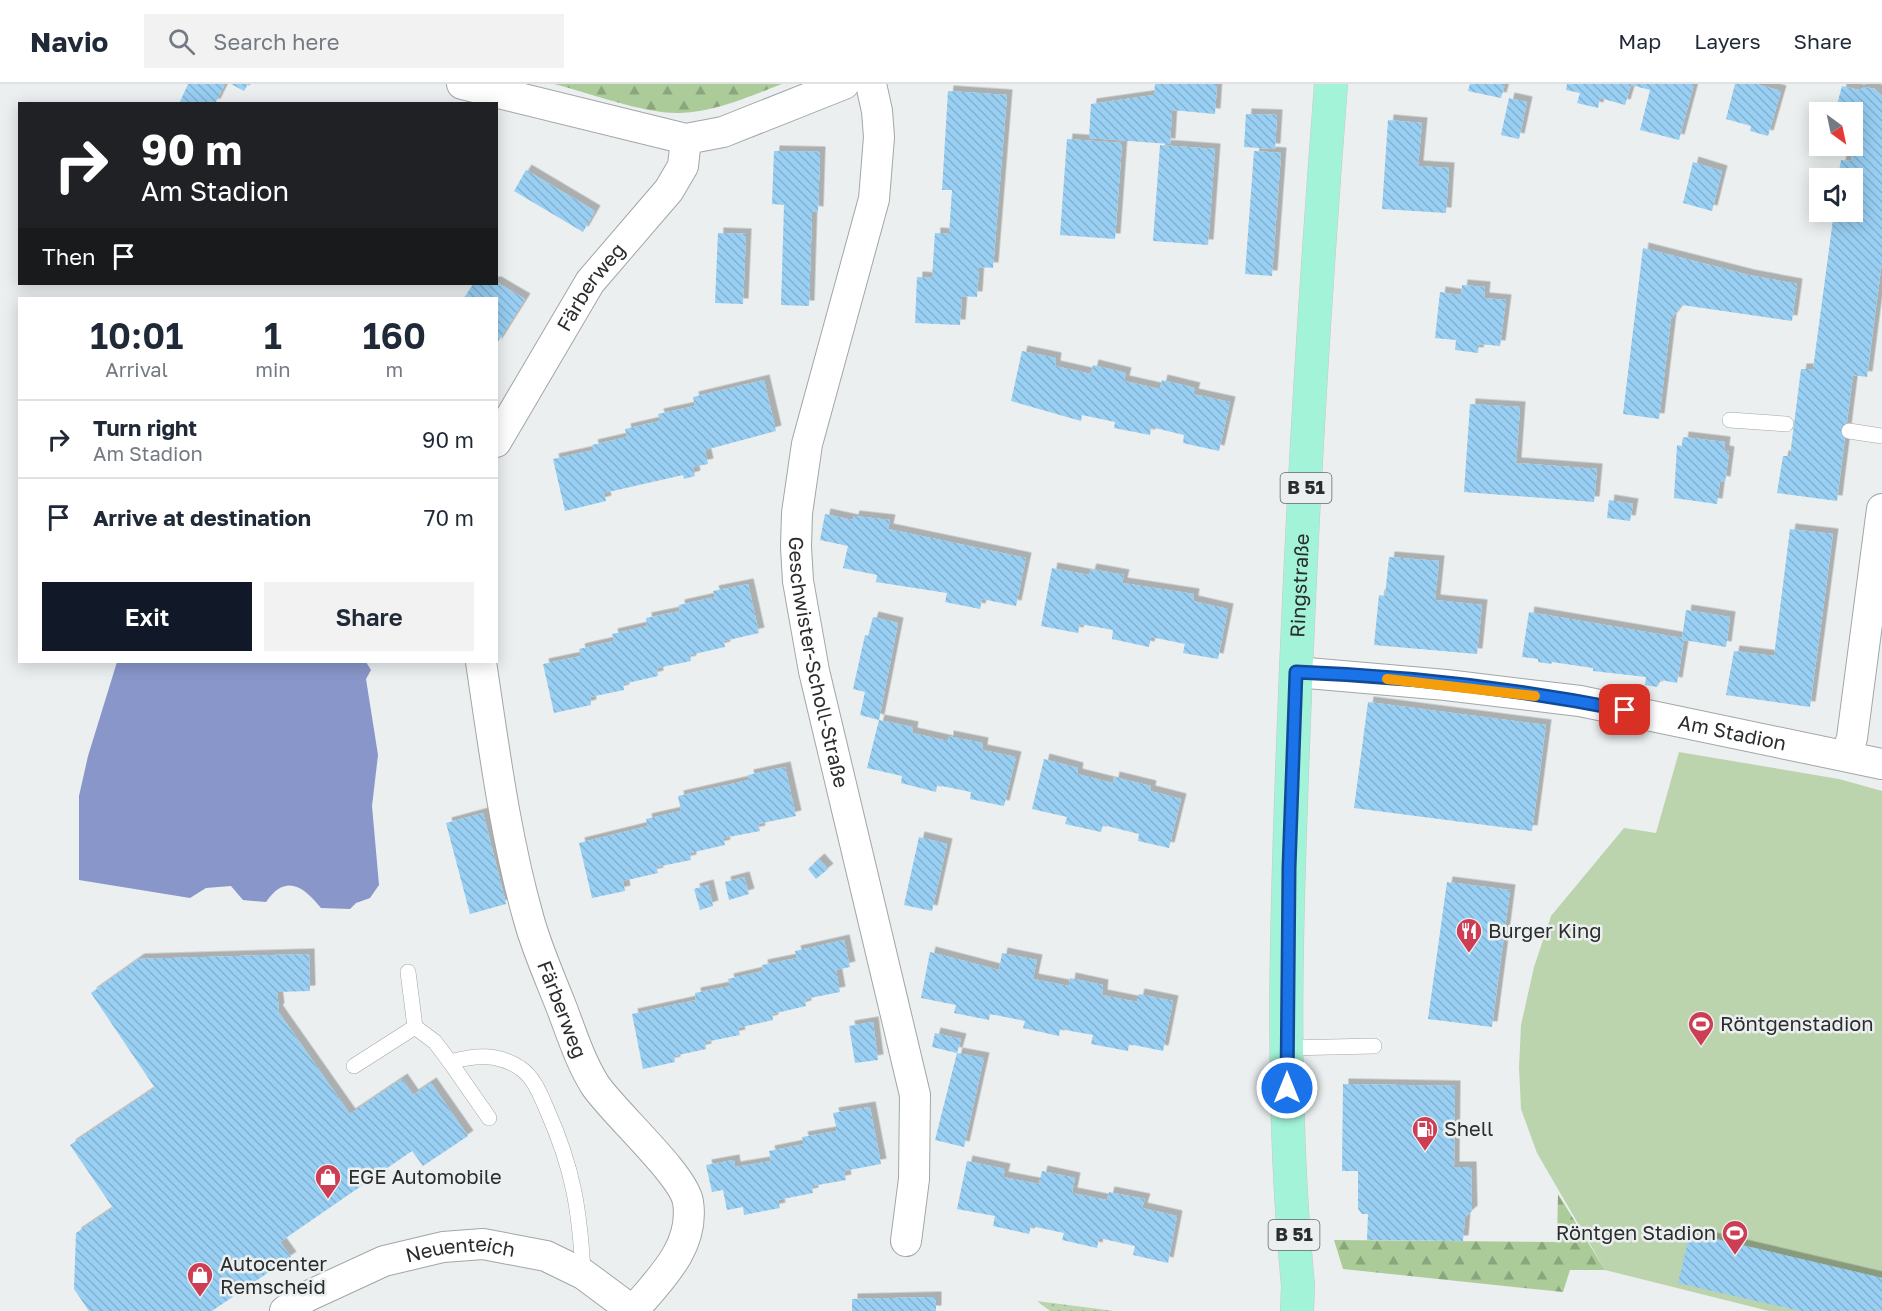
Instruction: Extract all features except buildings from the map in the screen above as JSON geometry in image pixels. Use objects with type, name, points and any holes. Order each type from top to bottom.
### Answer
[{"type":"main road","name":"Ringstraße","points":[[1299,1308],[1288,1153],[1289,868],[1296,672],[1331,84]]},
{"type":"street","points":[[462,84],[664,136],[686,139],[723,132],[844,84]]},
{"type":"street","name":"Geschwister-Scholl-Straße","points":[[871,84],[877,111],[879,137],[874,199],[807,444],[796,513],[796,547],[798,581],[814,671],[915,1095],[914,1179],[906,1241]]},
{"type":"street","name":"Färberweg","points":[[498,439],[590,282],[669,190],[683,166],[686,139]]},
{"type":"street","points":[[1846,755],[1852,738],[1882,509]]},
{"type":"street","name":"Färberweg","points":[[481,663],[505,812],[529,921],[543,960],[572,1035],[596,1085],[675,1179],[687,1198],[690,1218],[684,1242],[674,1262],[633,1311]]},
{"type":"street","name":"Am Stadion","points":[[1296,672],[1446,684],[1580,701],[1846,755],[1882,765]]},
{"type":"street","name":"Neuenteich","points":[[285,1311],[357,1272],[384,1261],[443,1247],[483,1244],[546,1256],[583,1274],[633,1311]]},
{"type":"lane","points":[[1730,420],[1786,424]]},
{"type":"lane","points":[[1849,431],[1882,436]]},
{"type":"lane","points":[[408,972],[415,1027],[435,1042],[489,1118]]},
{"type":"lane","points":[[354,1066],[415,1027]]},
{"type":"lane","points":[[1287,1048],[1374,1046]]},
{"type":"lane","points":[[450,1062],[476,1055],[495,1058],[522,1070],[532,1080],[557,1132],[571,1171],[581,1220],[583,1274]]},
{"type":"green space","points":[[554,84],[782,84],[719,107],[680,113],[634,107]]},
{"type":"green space","name":"Röntgenstadion","points":[[1679,752],[1839,779],[1882,791],[1882,1311],[1769,1311],[1605,1270],[1537,1153],[1521,1109],[1519,1068],[1521,1025],[1534,967],[1551,916],[1624,828],[1656,833]]},
{"type":"green space","points":[[1558,1194],[1605,1270],[1570,1270],[1563,1292],[1343,1269],[1334,1240],[1557,1242]]},
{"type":"green space","points":[[1037,1301],[1114,1311],[1050,1311]]},
{"type":"water","points":[[117,663],[367,663],[371,670],[366,679],[378,755],[372,806],[379,885],[370,898],[356,903],[350,909],[321,908],[308,894],[295,886],[281,888],[273,893],[266,902],[243,900],[231,886],[206,888],[190,898],[79,880],[79,796],[88,756]]},
{"type":"slow traffic","points":[[1387,679],[1535,696]]},
{"type":"place","name":"Burger King","points":[[1469,954]]},
{"type":"place","name":"Röntgenstadion","points":[[1701,1047]]},
{"type":"place","name":"Shell","points":[[1425,1152]]},
{"type":"place","name":"EGE Automobile","points":[[328,1200]]},
{"type":"place","name":"Röntgen Stadion","points":[[1735,1256]]},
{"type":"place","name":"Autocenter Remscheid","points":[[200,1298]]},
{"type":"route","points":[[1287,1088],[1289,868],[1296,672],[1446,684],[1580,701],[1625,710]]}]
